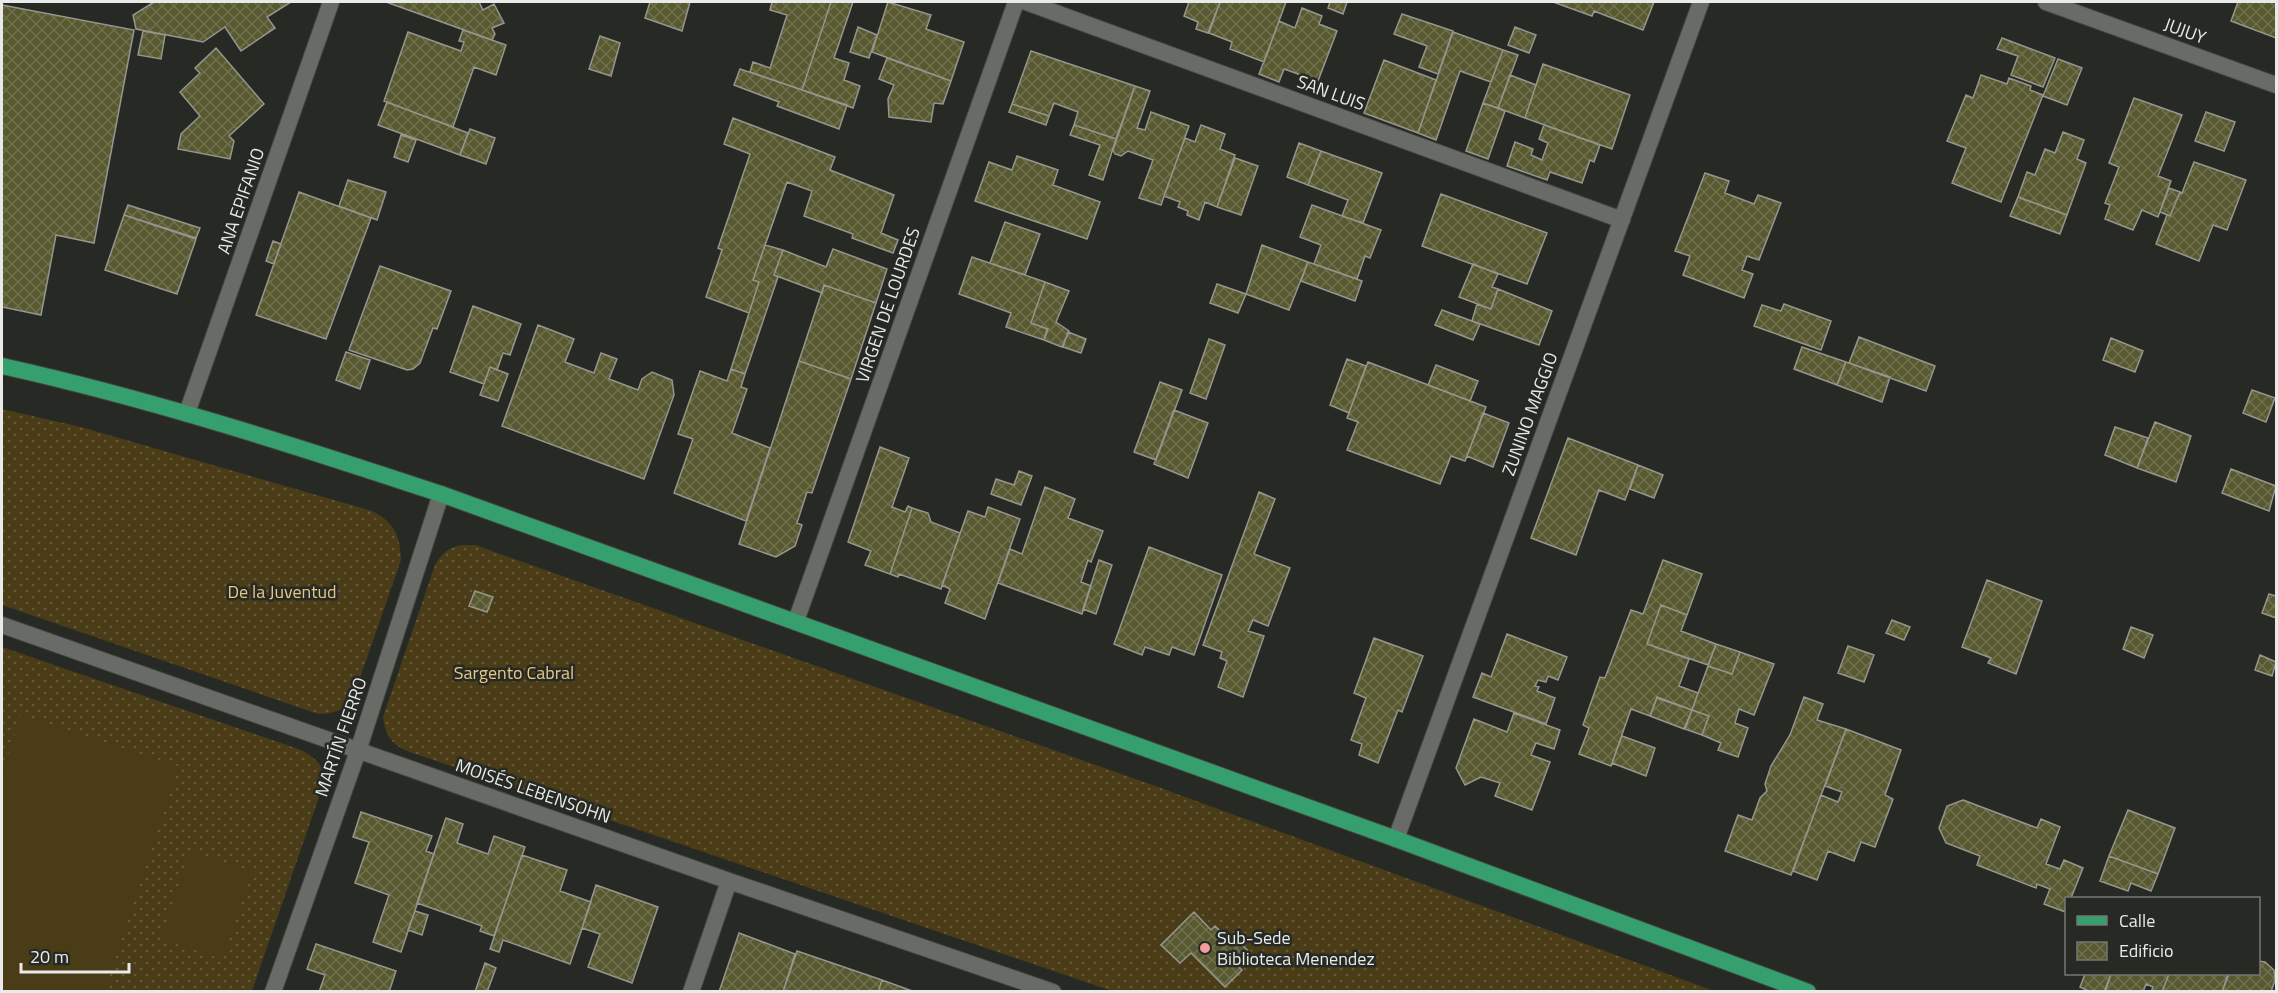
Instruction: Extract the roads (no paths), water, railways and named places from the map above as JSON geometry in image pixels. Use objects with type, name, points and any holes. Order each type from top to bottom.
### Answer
[{"type":"main road","points":[[2,366],[188,413],[316,452],[441,494],[1396,839],[1808,992]]},
{"type":"street","name":"ANA EPIFANIO","points":[[188,413],[331,2]]},
{"type":"street","name":"VIRGEN DE LOURDES","points":[[796,621],[1016,2]]},
{"type":"street","name":"SAN LUIS","points":[[1026,2],[1622,220]]},
{"type":"street","name":"ZUNINO MAGGIO","points":[[1396,839],[1701,2]]},
{"type":"street","name":"JUJUY","points":[[2046,2],[2277,85]]},
{"type":"street","name":"MARTÍN FIERRO","points":[[273,992],[358,751],[441,494]]},
{"type":"street","name":"MOISÉS LEBENSOHN","points":[[2,625],[729,881],[1053,992]]},
{"type":"street","points":[[691,992],[729,881]]},
{"type":"place","name":"Sub-Sede Biblioteca Menendez","points":[[1205,948]]},
{"type":"park label","name":"De la Juventud","points":[[282,592]]},
{"type":"park label","name":"Sargento Cabral","points":[[514,673]]}]
